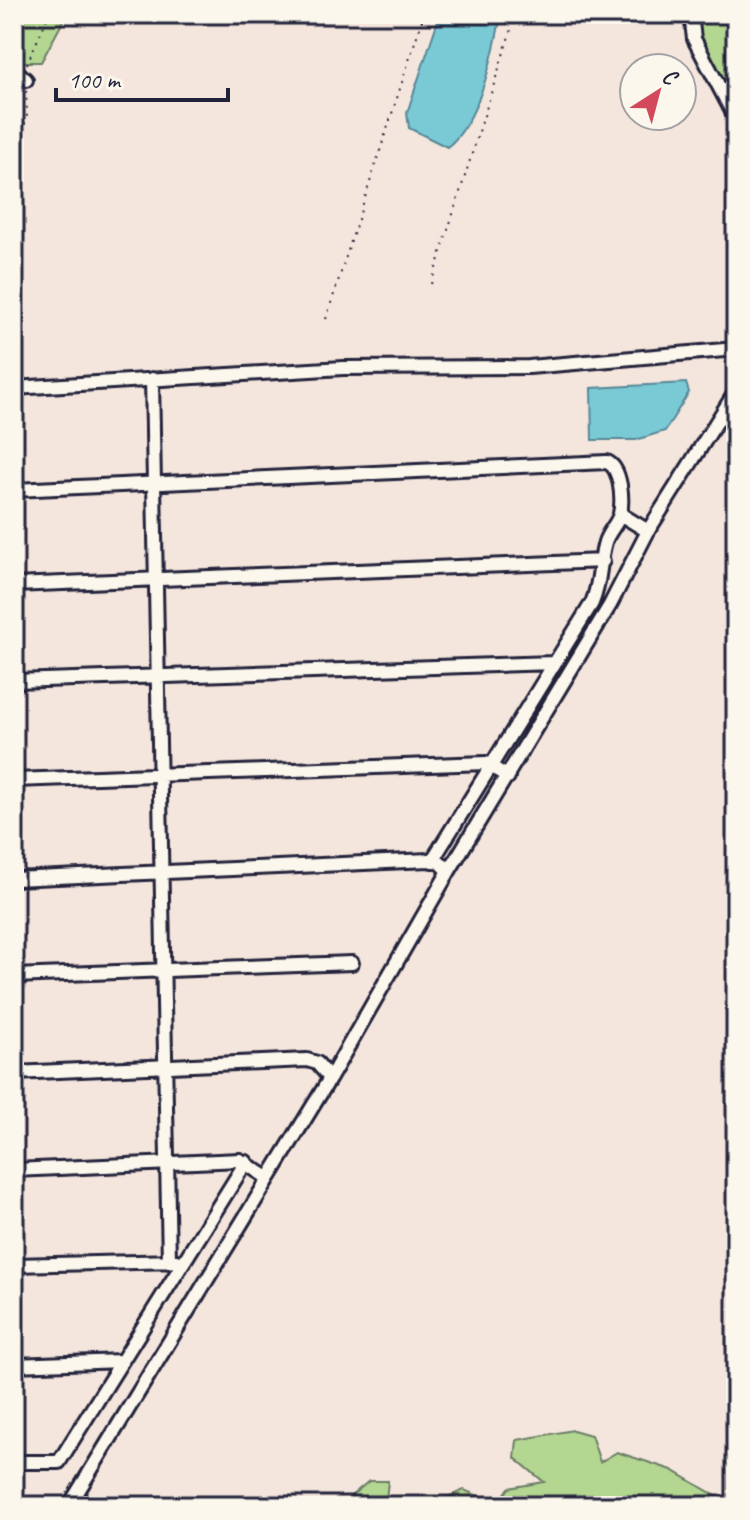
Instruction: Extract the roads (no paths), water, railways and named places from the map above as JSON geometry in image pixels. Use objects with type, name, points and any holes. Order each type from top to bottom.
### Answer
[{"type":"street","points":[[691,14],[694,39],[736,119]]},
{"type":"street","points":[[14,69],[26,80]]},
{"type":"street","points":[[14,388],[343,368],[529,367],[736,349]]},
{"type":"street","points":[[152,379],[169,1262]]},
{"type":"street","points":[[69,1506],[330,1078],[449,871],[610,605],[648,531],[736,391]]},
{"type":"street","points":[[14,490],[607,462],[618,472],[620,514],[605,541],[600,585],[592,603],[432,861]]},
{"type":"street","points":[[620,514],[648,531]]},
{"type":"street","points":[[14,585],[603,561]]},
{"type":"street","points":[[14,681],[554,663]]},
{"type":"street","points":[[14,780],[486,763],[508,777]]},
{"type":"street","points":[[14,879],[432,861],[440,862],[449,871]]},
{"type":"street","points":[[14,976],[352,963]]},
{"type":"street","points":[[14,1073],[307,1060],[317,1063],[330,1078]]},
{"type":"street","points":[[14,1170],[246,1162],[268,1178]]},
{"type":"street","points":[[14,1462],[59,1462],[246,1162]]},
{"type":"street","points":[[14,1265],[185,1261]]},
{"type":"street","points":[[14,1365],[122,1361]]},
{"type":"water","points":[[440,14],[501,14],[489,67],[476,105],[468,122],[447,147],[409,128],[407,113]]},
{"type":"water","points":[[686,383],[689,392],[665,431],[636,440],[592,440],[591,388]]}]
